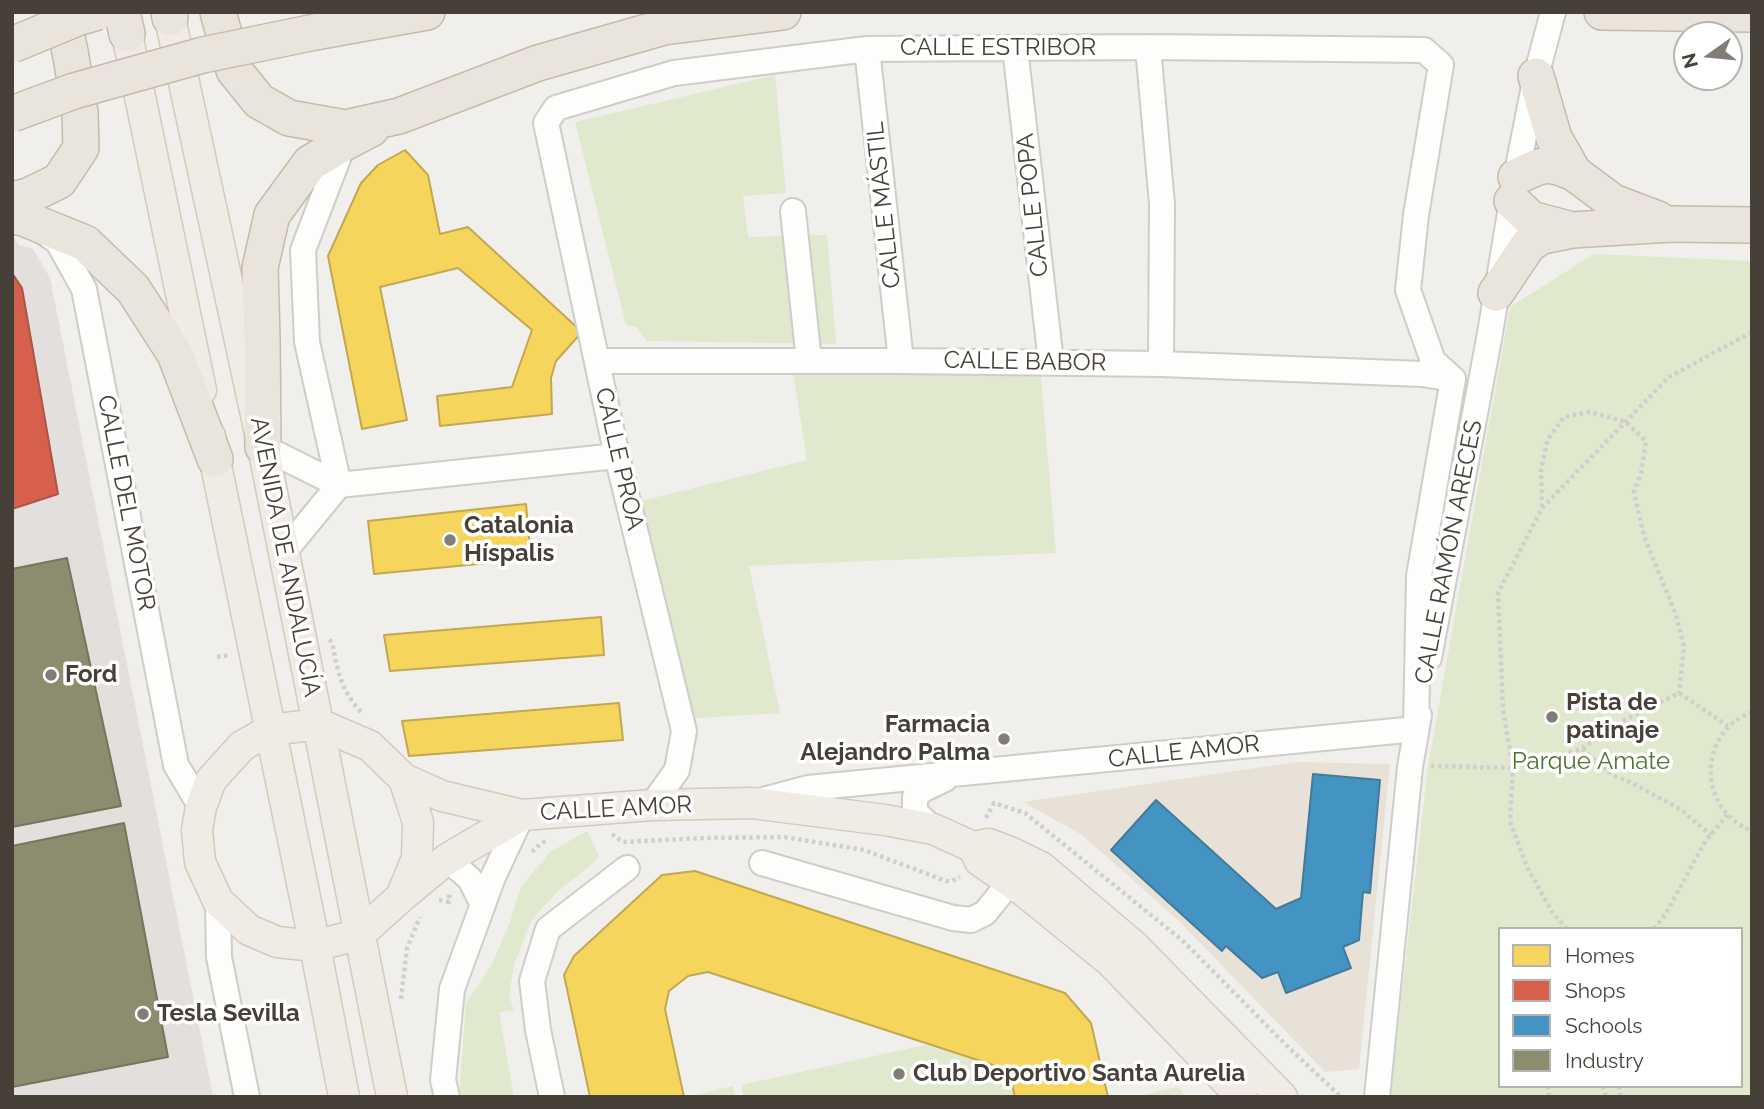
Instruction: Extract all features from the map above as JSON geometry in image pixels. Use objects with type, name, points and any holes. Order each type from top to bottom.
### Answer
[{"type":"highway","points":[[62,12],[80,112],[81,148],[59,181],[28,196],[16,211],[85,243],[133,289],[175,354],[215,459]]},
{"type":"highway","points":[[12,45],[98,12]]},
{"type":"highway","points":[[218,12],[234,70],[259,101],[289,118],[345,128],[398,116]]},
{"type":"highway","points":[[12,114],[75,91],[203,55],[427,12]]},
{"type":"highway","points":[[263,447],[260,268],[272,215],[310,163],[398,116],[538,63],[664,27],[783,12]]},
{"type":"highway","points":[[1602,12],[1752,14]]},
{"type":"highway","points":[[1536,76],[1554,138],[1574,173]]},
{"type":"highway","points":[[1572,230],[1531,219],[1514,189],[1538,167],[1555,165],[1574,173],[1613,202],[1671,224]]},
{"type":"highway","points":[[1496,293],[1529,244],[1542,236],[1572,230],[1671,224],[1752,225]]},
{"type":"main road","name":"AVENIDA DE ANDALUCÍA","points":[[170,15],[263,447],[392,1097]]},
{"type":"main road","name":"AVENIDA DE ANDALUCÍA","points":[[125,23],[344,1097]]},
{"type":"main road","points":[[360,934],[315,946],[277,942],[249,930],[218,901],[200,862],[197,830],[201,807],[211,780],[242,746],[270,730],[318,724],[370,746],[404,779],[418,822],[414,903]]},
{"type":"main road","name":"CALLE AMOR","points":[[404,779],[442,796],[522,815],[652,804],[752,803],[933,829],[968,858],[980,861],[1025,892],[1110,961],[1242,1097]]},
{"type":"main road","name":"CALLE AMOR","points":[[360,934],[414,903],[522,815]]},
{"type":"main road","name":"CALLE AMOR","points":[[968,858],[989,844],[1041,867],[1134,946],[1282,1097]]},
{"type":"street","name":"CALLE RAMÓN ARECES","points":[[1377,1097],[1416,729],[1514,189],[1536,76],[1553,12]]},
{"type":"street","points":[[1148,47],[1162,204],[1161,364]]},
{"type":"street","name":"CALLE ESTRIBOR","points":[[556,108],[674,74],[867,49],[1148,47],[1424,50],[1441,65],[1416,215],[1408,290],[1433,361],[1453,379]]},
{"type":"street","name":"CALLE POPA","points":[[1015,48],[1051,362]]},
{"type":"street","name":"CALLE MÁSTIL","points":[[867,49],[901,361]]},
{"type":"street","name":"CALLE PROA","points":[[556,108],[546,123],[617,456],[684,731],[677,770],[652,804]]},
{"type":"street","points":[[340,485],[307,342],[303,250],[344,143]]},
{"type":"street","name":"CALLE DEL MOTOR","points":[[16,211],[58,243],[84,289],[176,765],[201,807]]},
{"type":"street","points":[[793,211],[809,361]]},
{"type":"street","name":"CALLE BABOR","points":[[597,361],[1161,364],[1422,374],[1453,379]]},
{"type":"street","points":[[1416,729],[1419,576],[1453,379]]},
{"type":"street","points":[[263,447],[340,485],[617,456]]},
{"type":"street","points":[[284,552],[340,485]]},
{"type":"street","name":"CALLE AMOR","points":[[752,803],[808,788],[1416,729]]},
{"type":"street","name":"CALLE AMOR","points":[[933,829],[915,812],[915,797],[922,790],[952,775]]},
{"type":"street","points":[[446,1097],[443,1080],[452,989],[493,877],[522,815]]},
{"type":"street","points":[[762,863],[953,918],[971,920],[985,913],[1010,882]]},
{"type":"street","points":[[552,1097],[538,1030],[532,981],[548,929],[627,868]]},
{"type":"street","points":[[448,873],[470,879],[483,905]]},
{"type":"street","points":[[218,901],[219,957],[247,1097]]},
{"type":"path","points":[[1565,927],[1552,912],[1527,867],[1510,821],[1513,768],[1503,709],[1498,593],[1542,508],[1669,377],[1752,332]]},
{"type":"path","points":[[1542,508],[1541,469],[1548,439],[1564,417],[1591,412],[1626,422],[1646,441],[1641,474],[1634,492],[1644,536],[1676,615],[1684,646],[1679,694]]},
{"type":"path","points":[[217,657],[232,654]]},
{"type":"path","points":[[1679,694],[1728,726]]},
{"type":"path","points":[[1410,767],[1513,768],[1581,749],[1621,722],[1679,694]]},
{"type":"path","points":[[1752,712],[1728,726],[1713,753],[1711,768],[1716,798],[1735,822],[1752,831]]},
{"type":"path","points":[[1581,749],[1612,775],[1680,809],[1711,835]]},
{"type":"path","points":[[1656,927],[1705,842],[1728,814]]},
{"type":"path","points":[[606,830],[622,842],[785,837],[864,850],[947,881],[957,880],[968,858]]},
{"type":"path","points":[[527,859],[548,839]]},
{"type":"path","points":[[436,900],[449,902],[448,873]]},
{"type":"path","points":[[400,1007],[407,948],[419,918],[414,903]]},
{"type":"shaded area","points":[[12,235],[19,245],[33,249],[50,278],[213,1097],[12,1097]]},
{"type":"shaded area","points":[[1297,762],[1390,764],[1359,1069],[1325,1072],[1179,921],[1082,835],[1023,802]]},
{"type":"green space","points":[[775,75],[786,193],[743,196],[748,237],[827,235],[836,344],[647,341],[636,327],[626,325],[575,122]]},
{"type":"green space","name":"Parque Amate","points":[[1594,254],[1752,261],[1752,1097],[1390,1097],[1428,766],[1510,307]]},
{"type":"green space","points":[[792,366],[1040,367],[1056,553],[749,566],[780,713],[681,719],[629,504],[807,460]]},
{"type":"green space","points":[[587,831],[599,856],[555,894],[531,921],[514,965],[509,995],[514,1010],[499,1012],[514,1097],[459,1097],[466,1003],[491,966],[510,922],[521,887],[550,852]]},
{"type":"green space","name":"Club Deportivo Santa Aurelia","points":[[925,1045],[999,1067],[1011,1080],[1015,1097],[744,1097],[741,1085]]},
{"type":"green space","points":[[733,1086],[735,1097],[686,1097]]},
{"type":"green space","name":"Club Deportivo Santa Aurelia","points":[[1178,1087],[1187,1097],[1135,1097]]},
{"type":"building: Homes","points":[[405,150],[428,175],[440,234],[468,227],[582,332],[556,361],[551,378],[552,414],[440,426],[437,396],[512,387],[532,330],[458,268],[380,287],[407,420],[362,429],[328,256],[361,183],[378,165]]},
{"type":"building: Homes","name":"Catalonia Híspalis","points":[[526,504],[531,559],[374,574],[368,521]]},
{"type":"building: Homes","points":[[601,617],[604,655],[390,671],[384,635]]},
{"type":"building: Homes","points":[[619,703],[623,740],[409,756],[402,721]]},
{"type":"building: Homes","points":[[695,871],[1065,993],[1091,1023],[1108,1097],[1015,1097],[1011,1080],[999,1067],[708,972],[688,976],[669,991],[665,1009],[684,1097],[590,1097],[564,975],[574,956],[662,875]]},
{"type":"building: Shops","points":[[12,273],[22,288],[58,494],[12,509]]},
{"type":"building: Schools","points":[[1313,774],[1380,780],[1370,893],[1363,892],[1359,940],[1343,947],[1351,968],[1286,993],[1278,972],[1262,978],[1226,946],[1222,951],[1111,850],[1156,800],[1276,909],[1301,898]]},
{"type":"building: Industry","points":[[67,558],[121,806],[12,827],[12,569]]},
{"type":"building: Industry","points":[[124,823],[168,1057],[12,1087],[12,846]]},
{"type":"place","name":"Catalonia Híspalis","points":[[450,540]]},
{"type":"place","name":"Ford","points":[[51,675]]},
{"type":"place","name":"Pista de patinaje","points":[[1552,717]]},
{"type":"place","name":"Farmacia Alejandro Palma","points":[[1004,739]]},
{"type":"place","name":"Tesla Sevilla","points":[[143,1014]]},
{"type":"place","name":"Club Deportivo Santa Aurelia","points":[[899,1074]]}]
